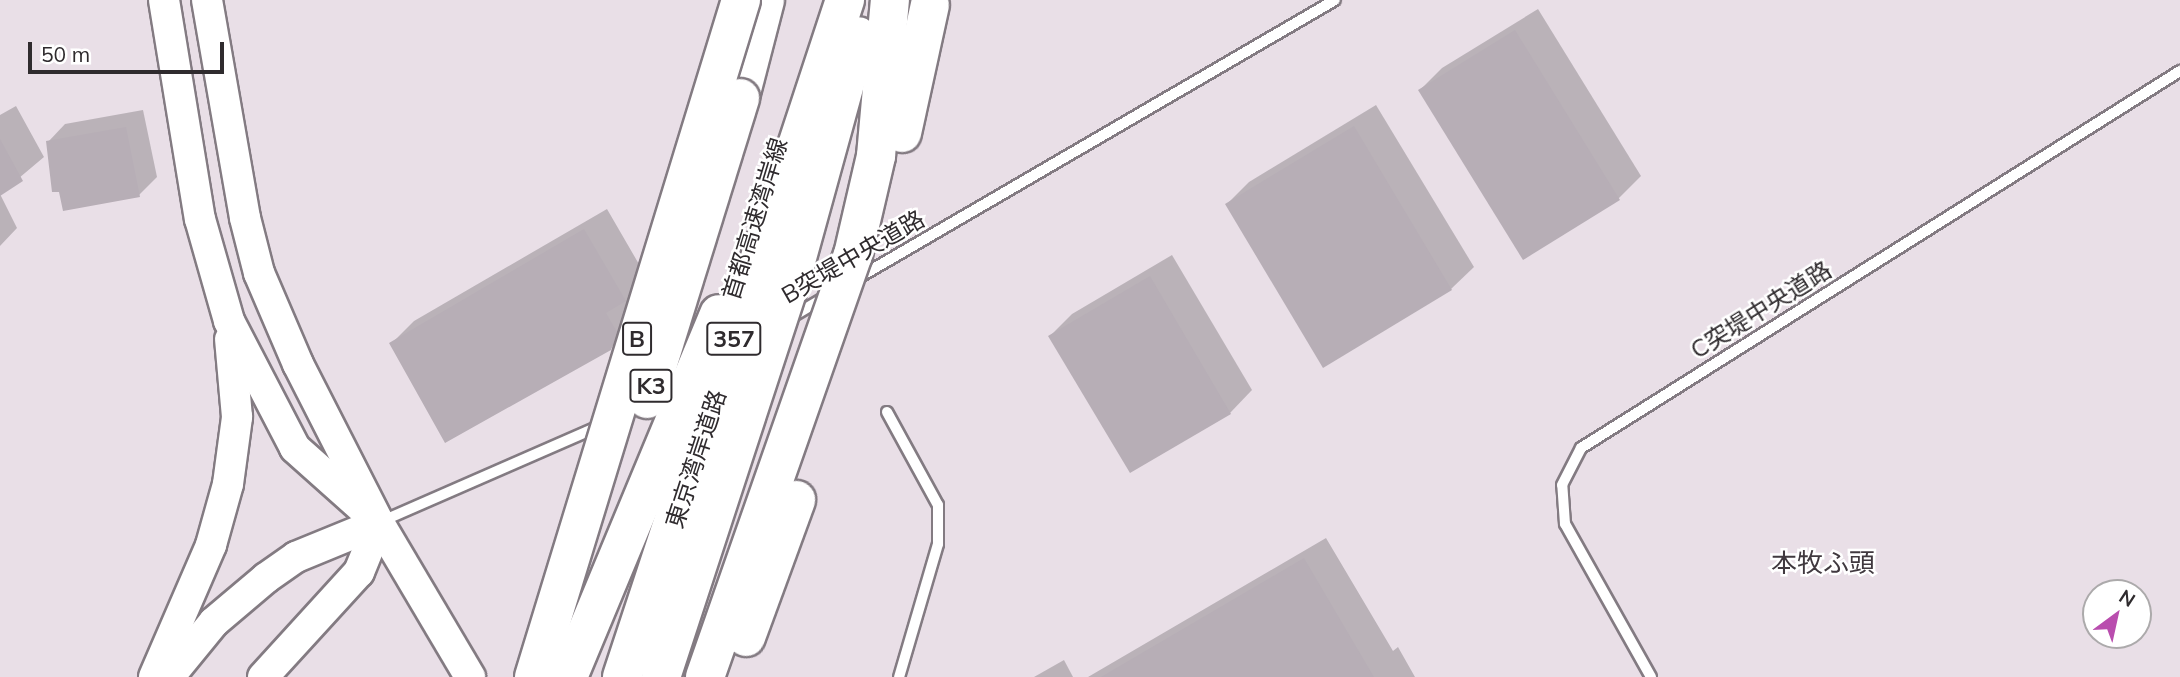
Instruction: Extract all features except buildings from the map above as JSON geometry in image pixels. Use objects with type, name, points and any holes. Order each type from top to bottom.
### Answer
[{"type":"highway","points":[[639,335],[641,272],[723,0]]},
{"type":"highway","name":"B","points":[[534,677],[741,0]]},
{"type":"highway","name":"K3","points":[[556,677],[706,216],[765,0]]},
{"type":"highway","name":"首都高速湾岸線","points":[[608,677],[702,394],[821,0]]},
{"type":"highway","name":"東京湾岸道路","points":[[622,677],[845,0]]},
{"type":"highway","name":"首都高速湾岸線","points":[[661,677],[790,283],[866,0]]},
{"type":"highway","name":"東京湾岸道路","points":[[645,677],[706,502],[866,0]]},
{"type":"highway","points":[[706,677],[853,256],[876,156],[889,0]]},
{"type":"highway","points":[[732,677],[824,421],[877,233],[931,0]]},
{"type":"highway","points":[[568,677],[829,49]]},
{"type":"street","points":[[154,677],[211,545],[228,484],[237,417],[229,321],[200,219],[164,0]]},
{"type":"street","points":[[207,0],[245,218],[259,273],[298,364],[379,523],[470,677]]},
{"type":"street","points":[[229,321],[295,447],[379,523]]},
{"type":"street","points":[[169,677],[214,622],[266,578],[296,557],[379,523]]},
{"type":"street","points":[[263,677],[359,572],[379,523]]},
{"type":"lane","name":"B突堤中央道路","points":[[758,337],[1335,0]]},
{"type":"lane","name":"C突堤中央道路","points":[[1651,677],[1564,524],[1562,485],[1581,448],[2180,71]]},
{"type":"lane","points":[[674,385],[746,344]]},
{"type":"lane","points":[[641,404],[663,392]]},
{"type":"lane","points":[[379,523],[629,410]]},
{"type":"lane","points":[[887,412],[938,505],[938,544],[899,677]]},
{"type":"district","name":"本牧ふ頭","points":[[1823,563]]}]
